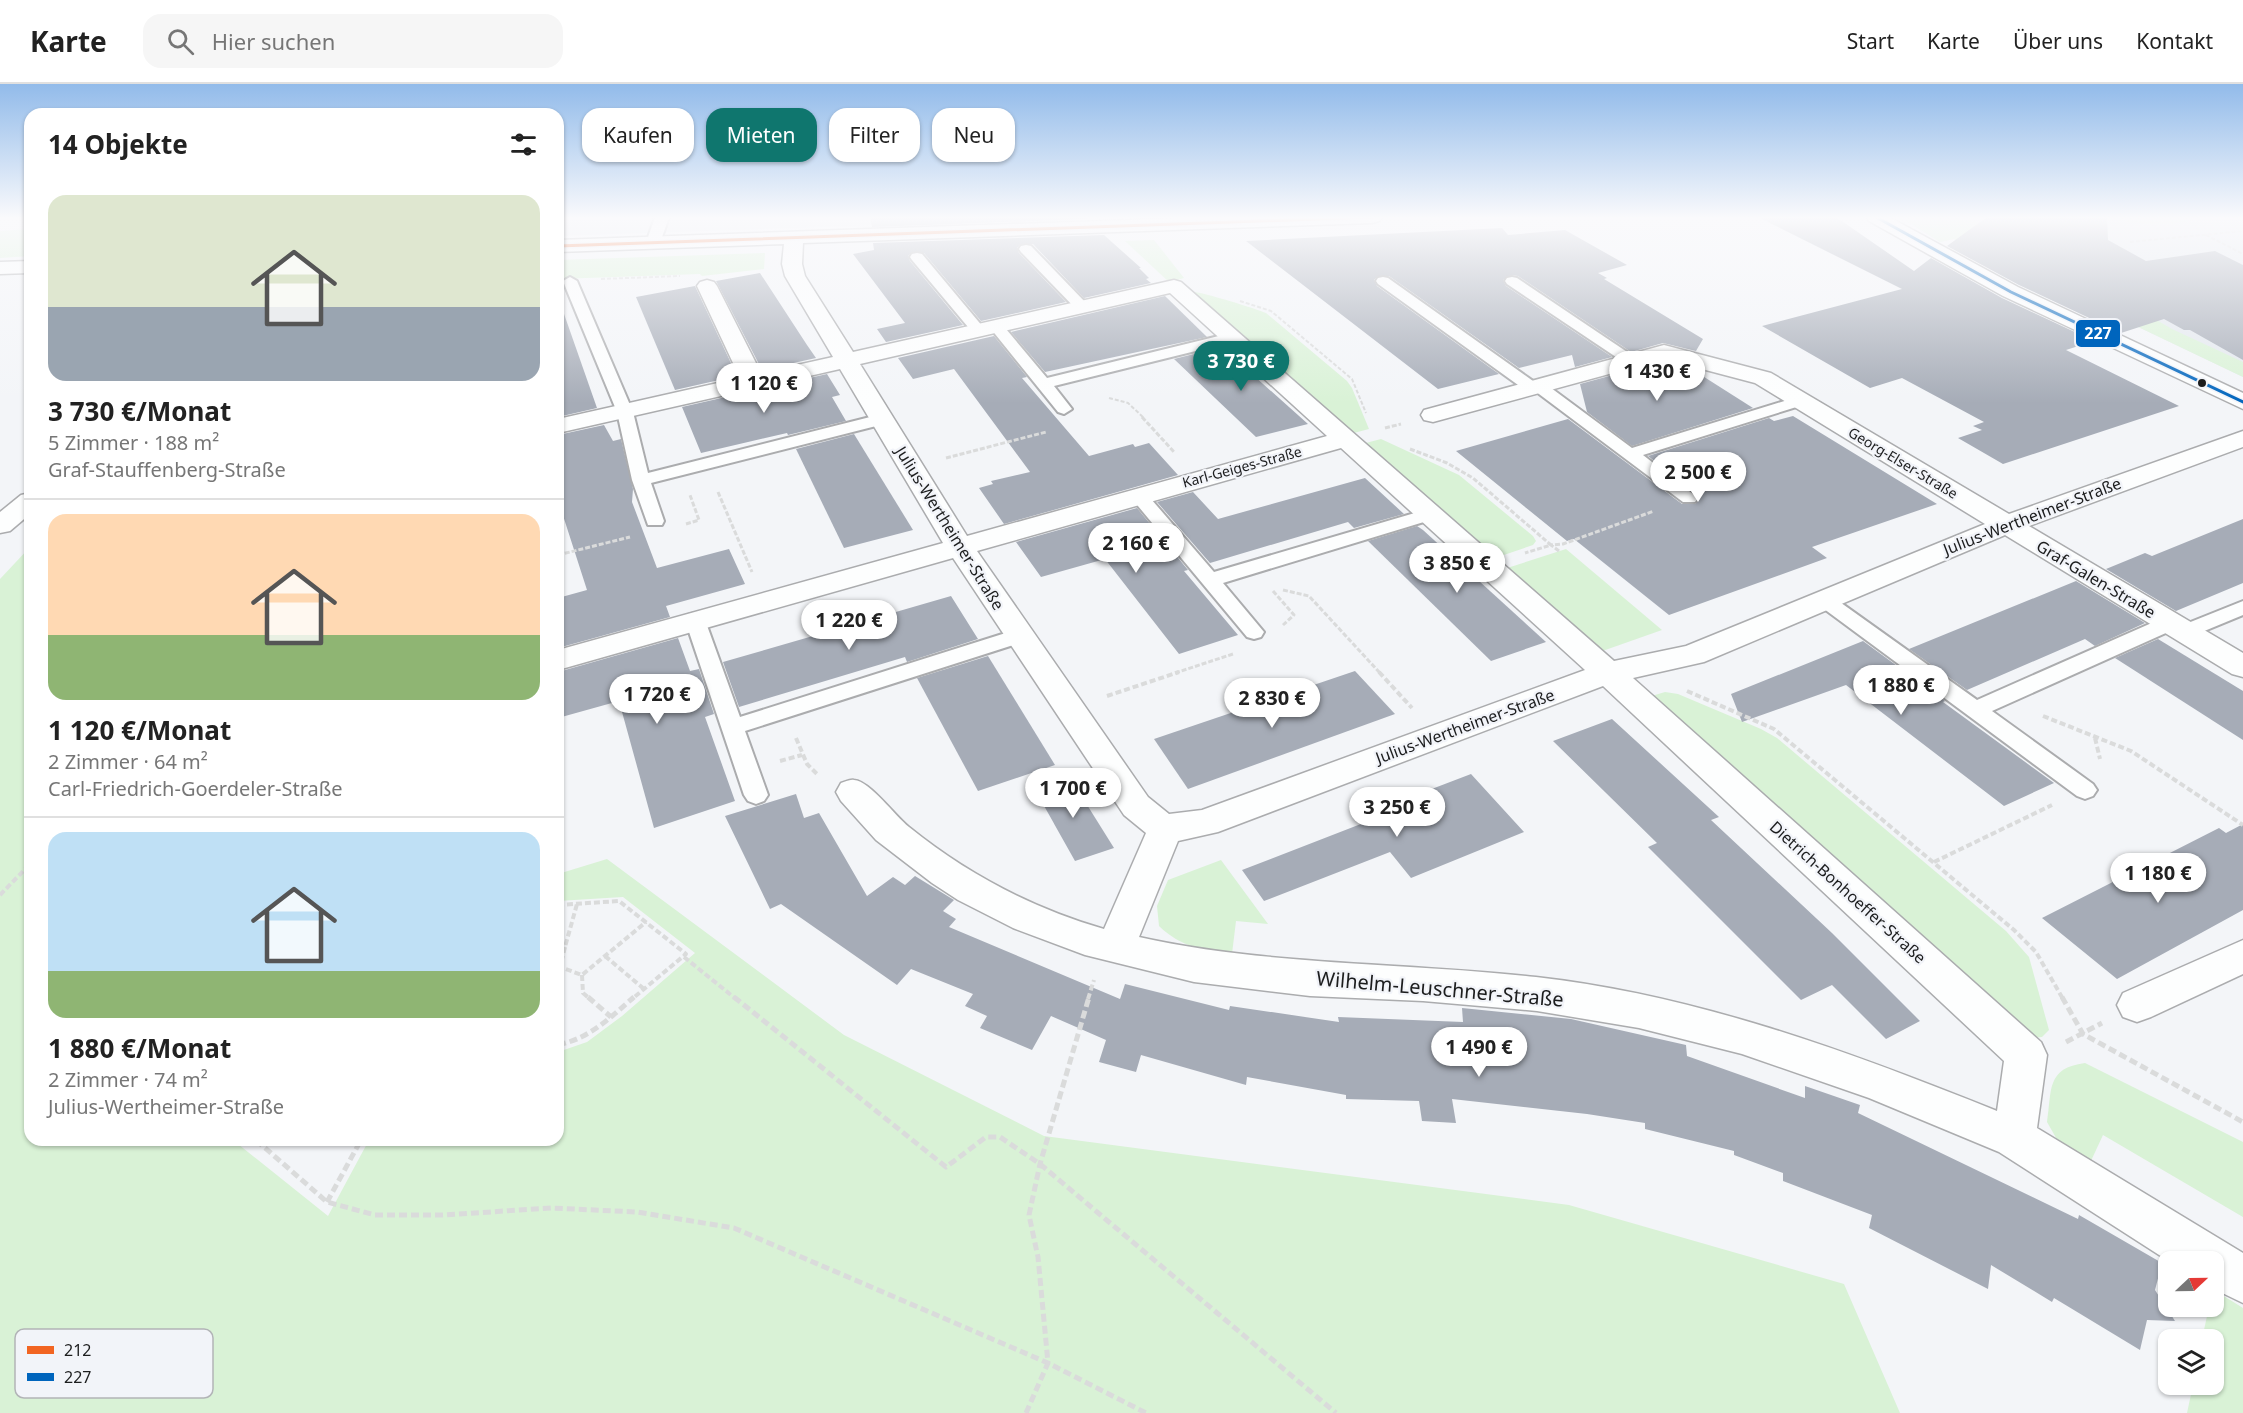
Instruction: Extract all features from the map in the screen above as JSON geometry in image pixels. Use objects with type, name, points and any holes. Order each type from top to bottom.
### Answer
[{"type":"street","name":"Julius-Wertheimer-Straße","points":[[797,279],[959,546],[1136,807],[1150,821],[1166,828],[1184,828],[1206,823],[1437,735],[1624,669],[1693,655],[1823,599],[2006,525],[2243,438]]},
{"type":"street","points":[[1989,279],[2243,402]]},
{"type":"street","points":[[707,286],[754,382]]},
{"type":"street","name":"Dietrich-Bonhoeffer-Straße","points":[[1082,307],[1174,286],[1487,565],[1624,669],[2026,1055]]},
{"type":"street","points":[[564,425],[1082,307]]},
{"type":"street","name":"Georg-Elser-Straße","points":[[1433,415],[1656,353],[1673,353],[1755,375],[2006,525]]},
{"type":"street","name":"Karl-Geiges-Straße","points":[[564,658],[1345,439]]},
{"type":"street","points":[[0,525],[24,506]]},
{"type":"street","name":"Graf-Galen-Straße","points":[[2006,525],[2243,667]]},
{"type":"street","name":"Wilhelm-Leuschner-Straße","points":[[853,792],[893,834],[935,867],[980,895],[1041,925],[1111,946],[1194,966],[1310,979],[1424,984],[1537,994],[1639,1011],[1742,1036],[1857,1075],[2014,1138],[2196,1251]]},
{"type":"street","points":[[1111,946],[1166,828]]},
{"type":"street","points":[[2137,1005],[2243,956]]},
{"type":"street","points":[[2014,1138],[2026,1055]]},
{"type":"street","name":"Wilhelm-Leuschner-Straße","points":[[2224,1268],[2243,1280]]},
{"type":"lane","points":[[938,279],[1043,384],[1064,409]]},
{"type":"lane","points":[[1055,279],[1082,307]]},
{"type":"lane","points":[[570,281],[625,412],[641,480],[656,521]]},
{"type":"lane","points":[[1383,281],[1689,498]]},
{"type":"lane","points":[[1512,282],[1631,360]]},
{"type":"lane","points":[[1043,384],[1231,338]]},
{"type":"lane","points":[[1629,454],[1800,401]]},
{"type":"lane","points":[[641,480],[882,419]]},
{"type":"lane","points":[[1139,496],[1254,632]]},
{"type":"lane","points":[[1210,580],[1431,514]]},
{"type":"lane","points":[[1823,599],[2085,790]]},
{"type":"lane","points":[[1976,709],[2178,628],[2243,607]]},
{"type":"lane","points":[[694,620],[756,795]]},
{"type":"lane","points":[[732,727],[1020,636]]},
{"type":"path","points":[[570,281],[611,279]]},
{"type":"path","points":[[697,279],[700,286],[707,286]]},
{"type":"path","points":[[1233,300],[1271,311],[1352,379],[1377,430]]},
{"type":"path","points":[[1083,374],[1099,394],[1128,404],[1142,416],[1199,479]]},
{"type":"path","points":[[1345,439],[1433,415]]},
{"type":"path","points":[[911,467],[1047,432]]},
{"type":"path","points":[[1407,448],[1454,467],[1473,478],[1559,551]]},
{"type":"path","points":[[680,470],[688,490],[699,491]]},
{"type":"path","points":[[709,491],[720,492],[763,601]]},
{"type":"path","points":[[1487,565],[1551,545],[1563,544],[1689,498]]},
{"type":"path","points":[[564,554],[659,530],[656,521]]},
{"type":"path","points":[[1270,587],[1309,596],[1437,735]]},
{"type":"path","points":[[1069,708],[1263,644],[1254,632]]},
{"type":"path","points":[[1624,669],[1742,713],[1774,729],[2014,930],[2036,952],[2083,1034],[2243,1122]]},
{"type":"path","points":[[2000,698],[2131,751],[2243,825]]},
{"type":"path","points":[[786,709],[802,754],[814,772],[853,792]]},
{"type":"path","points":[[1934,862],[2085,790],[2103,776],[2095,738]]},
{"type":"path","points":[[0,895],[24,870]]},
{"type":"path","points":[[564,905],[619,901],[686,954],[593,1032],[576,1041],[564,1044]]},
{"type":"path","points":[[564,950],[577,904]]},
{"type":"path","points":[[582,975],[646,922]]},
{"type":"path","points":[[1026,1413],[1048,1363],[1038,1257],[1029,1215],[1040,1164],[1097,967],[1111,946]]},
{"type":"path","points":[[605,956],[644,989]]},
{"type":"path","points":[[684,957],[946,1167],[986,1137],[1000,1137],[1040,1164],[1336,1413]]},
{"type":"path","points":[[564,970],[582,975]]},
{"type":"path","points":[[582,975],[583,993],[611,1017]]},
{"type":"path","points":[[2026,1055],[2047,1052],[2137,1005]]},
{"type":"path","points":[[263,1146],[327,1202],[375,1215],[443,1215],[551,1208],[637,1212],[734,1228],[1048,1363],[1146,1413]]},
{"type":"path","points":[[327,1202],[358,1146]]},
{"type":"shaded area","points":[[2038,279],[2243,279],[2243,377]]},
{"type":"green space","points":[[2038,279],[2086,279],[2172,329],[2243,362],[2243,377]]},
{"type":"green space","points":[[1193,292],[1266,313],[1347,381],[1369,429],[1350,434]]},
{"type":"green space","points":[[1381,439],[1459,475],[1533,536],[1536,541],[1533,545],[1489,560],[1362,444]]},
{"type":"green space","points":[[1566,549],[1662,630],[1594,654],[1501,570]]},
{"type":"green space","points":[[24,553],[24,1146],[240,1146],[328,1216],[366,1146],[564,1146],[564,1050],[587,1042],[622,1016],[695,953],[623,897],[564,901],[564,872],[607,859],[844,1035],[1044,1136],[1569,1205],[1844,1284],[1900,1413],[0,1413],[0,579]]},
{"type":"green space","points":[[1665,692],[1678,694],[1777,738],[2006,931],[2029,957],[2049,1030],[2042,1037],[2031,1038],[1645,698]]},
{"type":"green space","points":[[1221,860],[1268,924],[1236,921],[1232,954],[1202,949],[1184,943],[1159,926],[1157,906],[1168,880]]},
{"type":"green space","points":[[2085,1063],[2243,1142],[2243,1217],[2103,1135],[2090,1163],[2059,1143],[2047,1122],[2053,1082],[2063,1070]]},
{"type":"green space","points":[[2224,1296],[2243,1308],[2243,1413],[2187,1413],[2191,1395],[2224,1395],[2224,1329],[2204,1329],[2207,1317],[2224,1317]]},
{"type":"building","points":[[764,279],[816,358],[762,370],[716,281]]},
{"type":"building","points":[[872,279],[925,279],[963,325],[886,342],[877,329],[905,323]]},
{"type":"building","points":[[946,279],[1044,279],[1066,302],[981,321]]},
{"type":"building","points":[[1066,279],[1146,279],[1151,283],[1084,298]]},
{"type":"building","points":[[1295,279],[1375,279],[1377,286],[1499,374],[1438,389]]},
{"type":"building","points":[[1393,279],[1505,279],[1503,280],[1506,286],[1612,357],[1575,367],[1572,355],[1519,368]]},
{"type":"building","points":[[1522,279],[1604,279],[1703,339],[1696,351],[1663,343],[1631,352]]},
{"type":"building","points":[[1882,279],[1968,279],[2002,298],[2094,341],[2066,350],[2179,406],[2003,464],[1958,438],[1982,430],[1973,426],[1984,422],[1902,378],[1870,388],[1762,326],[1902,289]]},
{"type":"building","points":[[2008,279],[2243,279],[2243,360],[2190,330],[2184,330],[2164,319],[2121,333]]},
{"type":"building","points":[[695,286],[737,376],[675,390],[636,297]]},
{"type":"building","points":[[1165,296],[1207,337],[1045,372],[1011,332]]},
{"type":"building","points":[[564,314],[597,408],[564,416]]},
{"type":"building","points":[[994,336],[1027,377],[1022,378],[1089,456],[1133,444],[1135,447],[1149,443],[1178,475],[1004,524],[979,488],[993,484],[991,481],[1030,472],[954,369],[913,379],[898,358]]},
{"type":"building","points":[[1218,348],[1225,350],[1308,424],[1256,437],[1174,359]]},
{"type":"building","points":[[1664,361],[1690,368],[1753,408],[1632,446],[1587,412],[1580,384]]},
{"type":"building","points":[[827,374],[840,395],[832,397],[846,421],[701,453],[682,407]]},
{"type":"building","points":[[1793,416],[1937,504],[1812,547],[1827,558],[1669,615],[1574,539],[1567,541],[1456,451],[1568,419],[1682,504],[1695,504],[1700,499],[1699,496],[1648,456],[1769,418],[1774,421]]},
{"type":"building","points":[[604,425],[613,441],[621,439],[633,489],[632,502],[657,568],[729,549],[745,584],[666,606],[670,617],[564,646],[564,596],[587,590],[564,519],[564,434]]},
{"type":"building","points":[[854,434],[913,530],[844,548],[796,449]]},
{"type":"building","points":[[1365,478],[1404,514],[1354,528],[1348,522],[1210,563],[1157,502],[1193,492],[1218,519]]},
{"type":"building","points":[[1137,508],[1188,570],[1184,571],[1238,635],[1179,654],[1105,559],[1041,577],[1016,542]]},
{"type":"building","points":[[2243,519],[2243,583],[2176,611],[2106,569],[2145,553],[2152,556]]},
{"type":"building","points":[[1417,526],[1546,642],[1491,661],[1368,541]]},
{"type":"building","points":[[2076,581],[2145,623],[2095,646],[2085,639],[1967,690],[1909,649]]},
{"type":"building","points":[[951,596],[978,639],[907,662],[905,657],[739,707],[723,662]]},
{"type":"building","points":[[678,638],[690,671],[699,669],[714,714],[705,717],[735,801],[654,828],[619,701],[564,716],[564,670]]},
{"type":"building","points":[[2158,639],[2243,691],[2243,740],[2115,658]]},
{"type":"building","points":[[1863,641],[2054,783],[2004,806],[1846,685],[1742,722],[1731,694]]},
{"type":"building","points":[[988,656],[1055,765],[978,791],[917,678]]},
{"type":"building","points":[[1355,671],[1395,714],[1188,789],[1154,739]]},
{"type":"building","points":[[1612,719],[1719,817],[1711,820],[1832,933],[1920,1021],[1886,1039],[1832,985],[1801,1000],[1648,847],[1657,843],[1553,741]]},
{"type":"building","points":[[1471,774],[1524,832],[1411,878],[1390,852],[1264,901],[1242,870],[1366,822],[1361,816]]},
{"type":"building","points":[[1069,776],[1114,848],[1075,861],[1034,788]]},
{"type":"building","points":[[796,794],[804,818],[819,813],[867,896],[893,877],[905,885],[915,876],[954,900],[943,911],[956,919],[949,927],[1120,999],[1125,984],[1229,1010],[1230,1006],[1339,1022],[1338,1017],[1463,1022],[1462,1008],[1571,1019],[1686,1045],[1687,1056],[1805,1098],[1805,1086],[1860,1105],[1858,1113],[2078,1219],[2079,1215],[2158,1261],[2158,1278],[2155,1290],[2158,1295],[2158,1317],[2172,1317],[2175,1321],[2147,1320],[2140,1350],[2054,1298],[2052,1302],[1991,1265],[1988,1289],[1869,1228],[1872,1215],[1783,1181],[1783,1173],[1734,1155],[1734,1151],[1645,1129],[1645,1123],[1452,1099],[1456,1123],[1422,1121],[1419,1101],[1346,1099],[1346,1095],[1247,1077],[1246,1085],[1141,1055],[1136,1072],[1099,1062],[1106,1040],[1051,1016],[1032,1050],[980,1028],[987,1016],[965,1006],[973,994],[911,969],[897,985],[781,904],[770,909],[725,816]]},
{"type":"building","points":[[2243,824],[2243,910],[2117,979],[2042,918],[2219,828],[2226,833]]},
{"type":"transit line","name":"227","points":[[1988,279],[2243,402]]}]
